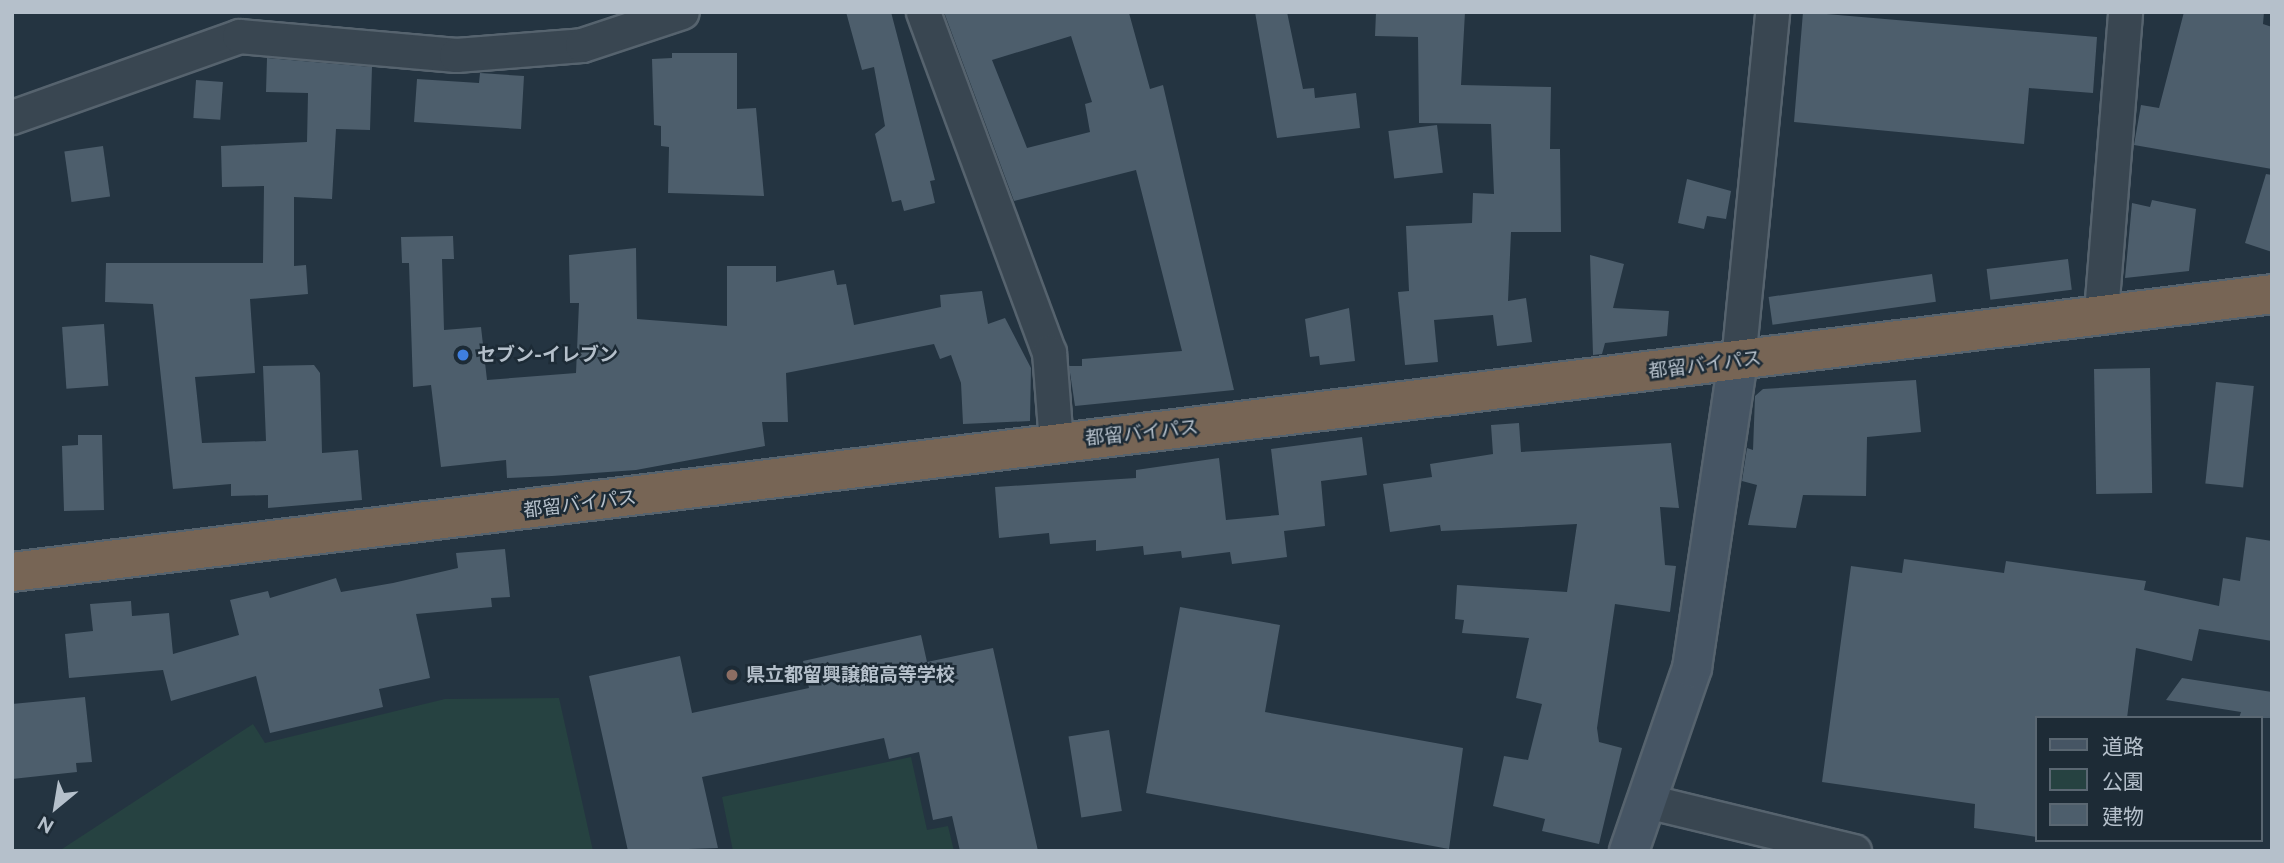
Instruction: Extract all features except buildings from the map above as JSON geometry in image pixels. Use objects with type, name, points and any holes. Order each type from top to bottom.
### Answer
[{"type":"highway","name":"都留バイパス","points":[[12,572],[1056,442],[1738,361],[2101,312],[2272,294]]},
{"type":"street","points":[[12,117],[239,36],[456,55],[582,45],[682,12]]},
{"type":"street","points":[[923,12],[1049,352],[1056,442]]},
{"type":"street","points":[[1629,851],[1651,802],[1692,668],[1738,361],[1772,12]]},
{"type":"street","points":[[2101,312],[2125,12]]},
{"type":"street","points":[[1651,802],[1854,851]]},
{"type":"green space","points":[[559,698],[593,851],[59,851],[253,724],[265,743],[445,699]]},
{"type":"green space","points":[[911,757],[927,830],[948,826],[954,851],[733,851],[722,797]]},
{"type":"place","name":"セブン-イレブン","points":[[463,355]]},
{"type":"place","name":"県立都留興譲館高等学校","points":[[732,675]]}]
